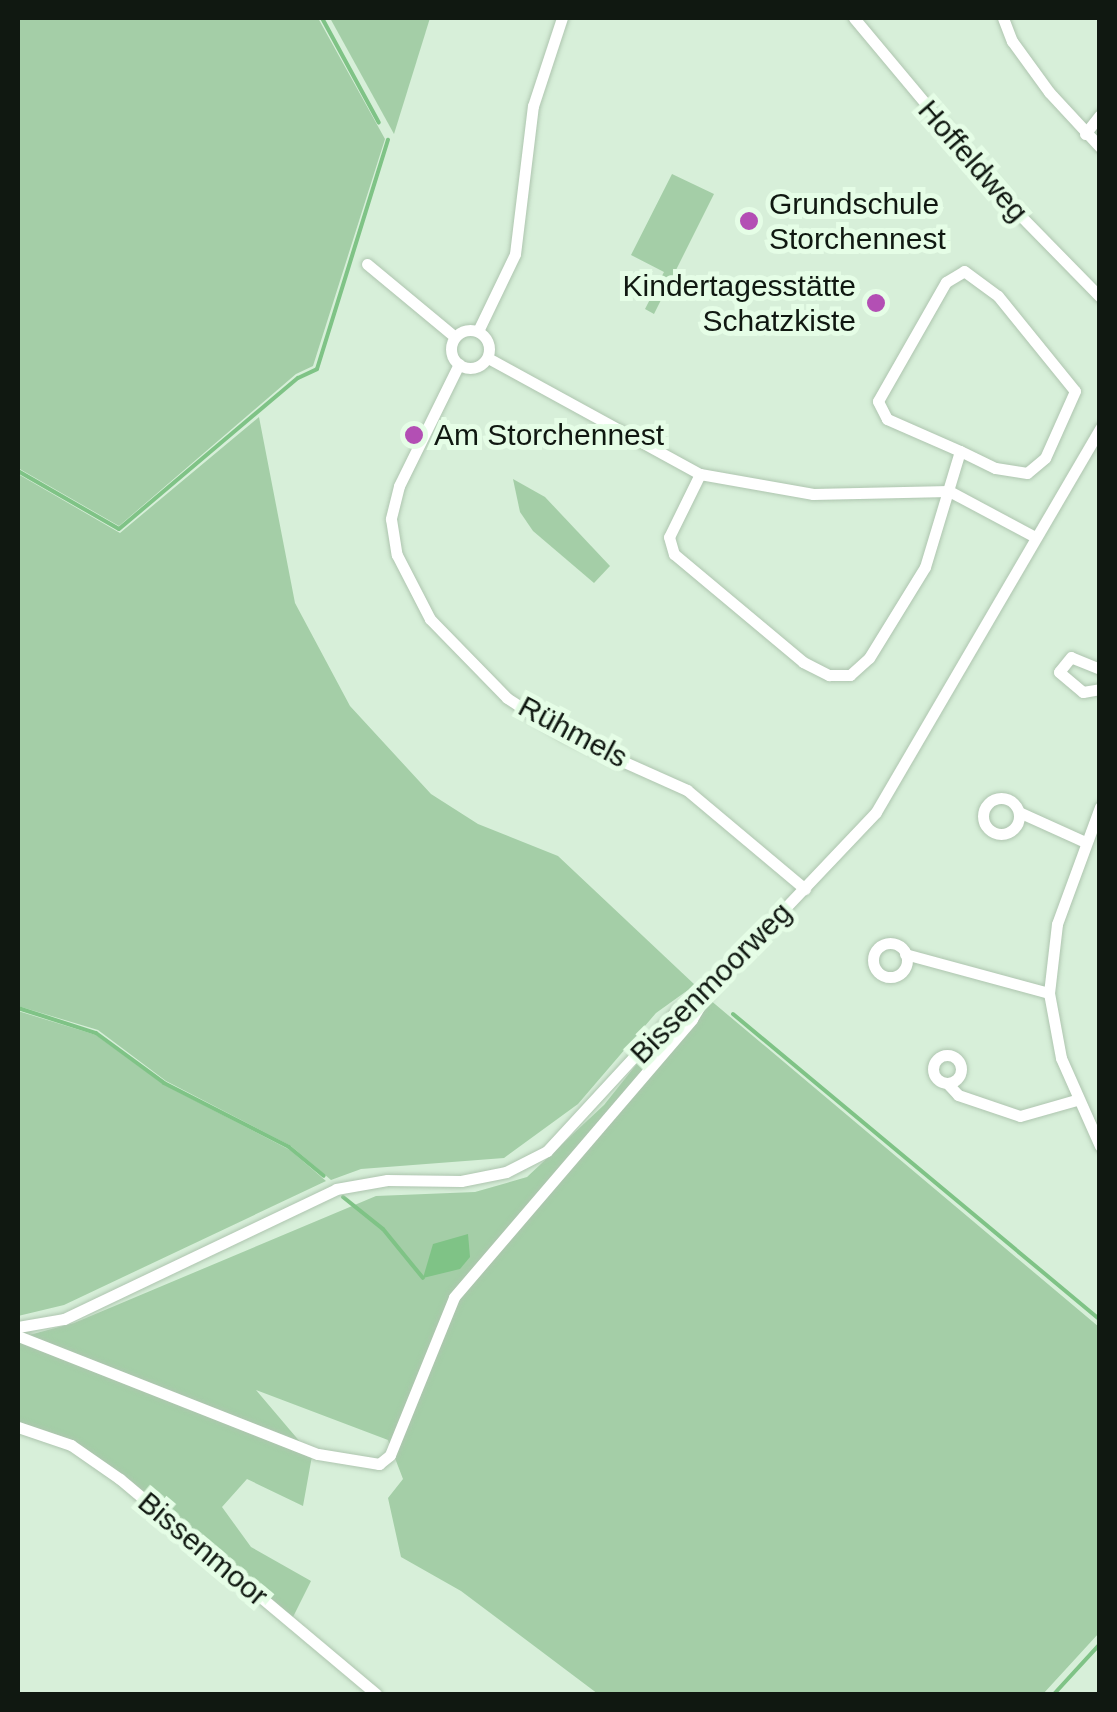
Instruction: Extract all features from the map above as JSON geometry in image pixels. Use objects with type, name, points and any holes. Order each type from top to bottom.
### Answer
[{"type":"street","points":[[478,331],[514,254],[533,106],[562,18]]},
{"type":"street","name":"Hoffeldweg","points":[[854,18],[1011,206],[1100,296]]},
{"type":"street","points":[[1004,18],[1012,41],[1085,134],[1100,147]]},
{"type":"street","points":[[1085,134],[1100,115]]},
{"type":"street","points":[[367,264],[455,337]]},
{"type":"street","points":[[964,270],[998,296],[1074,391],[1046,458],[1026,472],[995,468],[960,451],[877,408],[946,282],[964,270]]},
{"type":"street","points":[[455,337],[478,331]]},
{"type":"street","points":[[455,337],[451,352],[459,364],[472,368],[488,358],[490,345],[478,331]]},
{"type":"street","points":[[488,358],[700,474],[813,494],[949,492],[1034,537]]},
{"type":"street","name":"Rühmels","points":[[459,364],[399,486],[391,519],[397,555],[430,619],[507,698],[564,735],[687,790],[806,889]]},
{"type":"street","name":"Bissenmoorweg","points":[[18,1327],[64,1319],[336,1188],[506,1172],[547,1152],[676,1011],[712,985],[876,812],[1100,428]]},
{"type":"street","points":[[700,474],[670,537],[674,554],[802,662],[829,676],[850,676],[869,658],[925,566],[960,451]]},
{"type":"street","points":[[1100,669],[1070,657],[1059,672],[1082,692],[1100,689]]},
{"type":"street","points":[[1100,807],[1083,840],[1057,924],[1050,993],[1076,1100],[1100,1146]]},
{"type":"street","points":[[1021,813],[1083,840]]},
{"type":"street","points":[[906,954],[1050,993]]},
{"type":"street","points":[[18,1336],[318,1454],[378,1464],[390,1455],[454,1296],[692,1019],[712,985]]},
{"type":"street","points":[[947,1084],[958,1095],[1020,1116],[1076,1100]]},
{"type":"street","name":"Bissenmoor","points":[[18,1427],[72,1445],[120,1479],[376,1694]]},
{"type":"shaded area","points":[[18,18],[318,18],[385,139],[313,366],[296,374],[119,526],[18,468]]},
{"type":"shaded area","points":[[330,18],[430,18],[394,134]]},
{"type":"shaded area","points":[[672,174],[714,194],[654,314],[645,309],[664,272],[631,255]]},
{"type":"shaded area","points":[[259,417],[295,603],[350,706],[431,794],[478,824],[558,856],[695,985],[656,1013],[578,1104],[504,1158],[361,1169],[331,1180],[291,1146],[166,1081],[98,1030],[18,1006],[18,474],[120,533]]},
{"type":"shaded area","points":[[513,479],[545,497],[610,566],[594,583],[533,531],[520,512]]},
{"type":"shaded area","points":[[703,994],[1099,1327],[1099,1633],[1043,1694],[598,1694],[461,1591],[401,1557],[388,1498],[403,1479],[388,1440],[256,1390],[312,1456],[303,1506],[247,1479],[222,1507],[251,1547],[311,1581],[292,1619],[120,1475],[18,1423],[18,1338],[74,1323],[376,1196],[475,1192],[527,1177],[604,1105],[675,1016]]},
{"type":"shaded area","points":[[18,1011],[96,1035],[163,1084],[290,1150],[326,1181],[64,1305],[18,1316]]},
{"type":"shaded area","points":[[468,1234],[470,1257],[460,1269],[423,1278],[433,1244]]},
{"type":"waterway","points":[[322,18],[379,123]]},
{"type":"waterway","points":[[18,471],[119,529],[298,378],[317,369],[388,140]]},
{"type":"waterway","points":[[18,1008],[96,1033],[164,1083],[289,1147],[324,1176]]},
{"type":"waterway","points":[[733,1014],[1100,1320]]},
{"type":"waterway","points":[[343,1197],[383,1229],[423,1278]]},
{"type":"waterway","points":[[1054,1694],[1100,1644]]},
{"type":"place","name":"Grundschule Storchennest","points":[[749,221]]},
{"type":"place","name":"Kindertagesstätte Schatzkiste","points":[[876,303]]},
{"type":"place","name":"Am Storchennest","points":[[414,435]]}]
